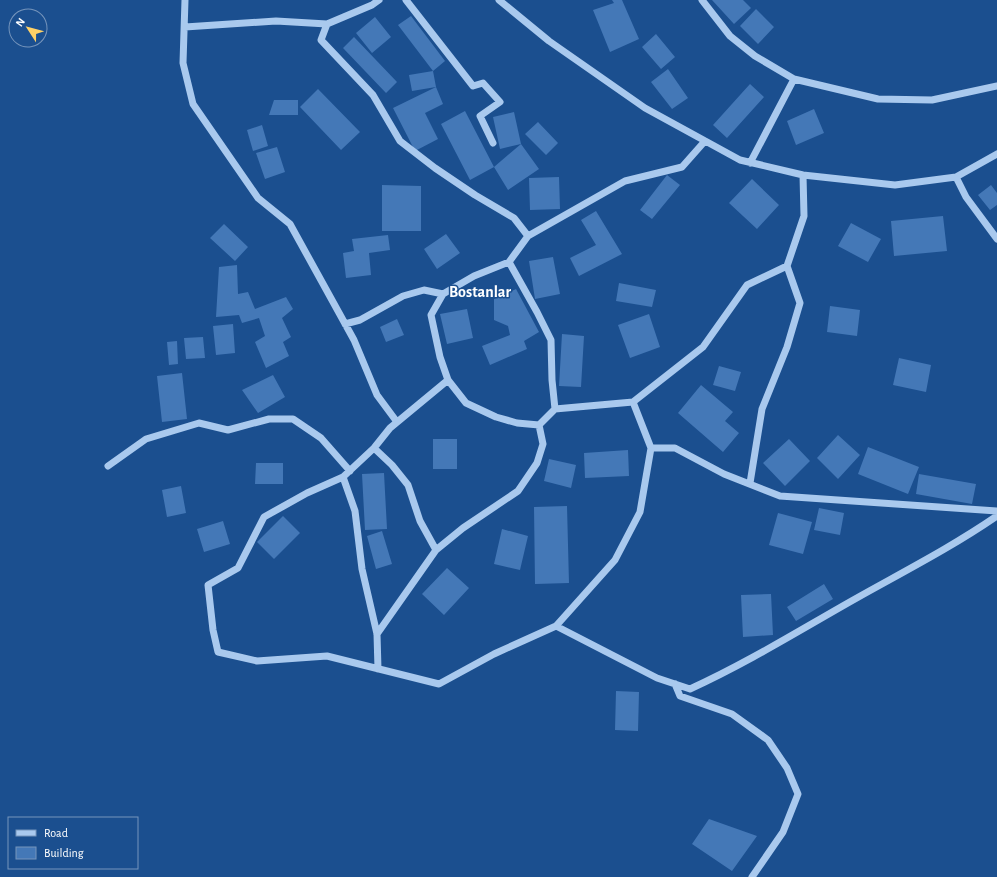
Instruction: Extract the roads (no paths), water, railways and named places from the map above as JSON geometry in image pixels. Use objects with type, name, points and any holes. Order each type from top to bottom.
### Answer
[{"type":"street","points":[[185,0],[183,63],[193,104],[258,198],[290,224],[354,340],[377,395],[397,422]]},
{"type":"street","points":[[185,26],[276,20],[327,24],[372,5],[379,0]]},
{"type":"street","points":[[406,0],[473,86],[483,83],[500,102],[480,116],[493,143]]},
{"type":"street","points":[[499,0],[549,41],[645,108],[740,160],[803,175],[895,186],[956,177],[997,154]]},
{"type":"street","points":[[702,0],[730,36],[755,56],[794,79],[878,99],[932,100],[997,86]]},
{"type":"street","points":[[327,24],[320,40],[373,95],[400,141],[435,168],[475,195],[514,218],[528,236]]},
{"type":"street","points":[[750,162],[794,79]]},
{"type":"street","points":[[539,425],[517,423],[496,417],[466,403],[448,380],[440,357],[431,316],[443,294],[474,276],[509,262],[528,236],[625,181],[682,167],[705,141]]},
{"type":"street","points":[[750,483],[762,409],[787,347],[800,304],[787,266],[804,216],[803,175]]},
{"type":"street","points":[[956,177],[966,197],[997,239]]},
{"type":"street","points":[[509,262],[551,340],[552,380],[555,409]]},
{"type":"street","points":[[539,425],[555,409],[633,402],[703,347],[748,285],[787,266]]},
{"type":"street","points":[[345,324],[360,320],[403,296],[424,290],[443,294]]},
{"type":"street","points":[[448,380],[397,422],[374,448],[343,478],[307,493],[264,516],[238,568],[208,585],[213,630],[218,652],[257,661],[327,656],[439,684],[494,654],[556,626],[615,560],[640,512],[651,448],[633,402]]},
{"type":"street","points":[[108,466],[146,439],[199,423],[228,430],[269,419],[293,419],[321,438],[350,471]]},
{"type":"street","points":[[377,634],[436,550],[463,528],[518,492],[537,463],[543,444],[539,425]]},
{"type":"street","points":[[374,448],[392,465],[408,484],[420,521],[436,550]]},
{"type":"street","points":[[651,448],[675,448],[724,474],[780,496],[997,511]]},
{"type":"street","points":[[343,478],[355,511],[362,569],[377,634],[378,669]]},
{"type":"street","points":[[556,626],[657,678],[690,689],[731,670],[915,565],[962,540],[997,516]]},
{"type":"street","points":[[675,684],[680,696],[732,714],[768,740],[787,768],[798,794],[783,832],[752,877]]},
{"type":"district","name":"Bostanlar","points":[[480,291]]}]
